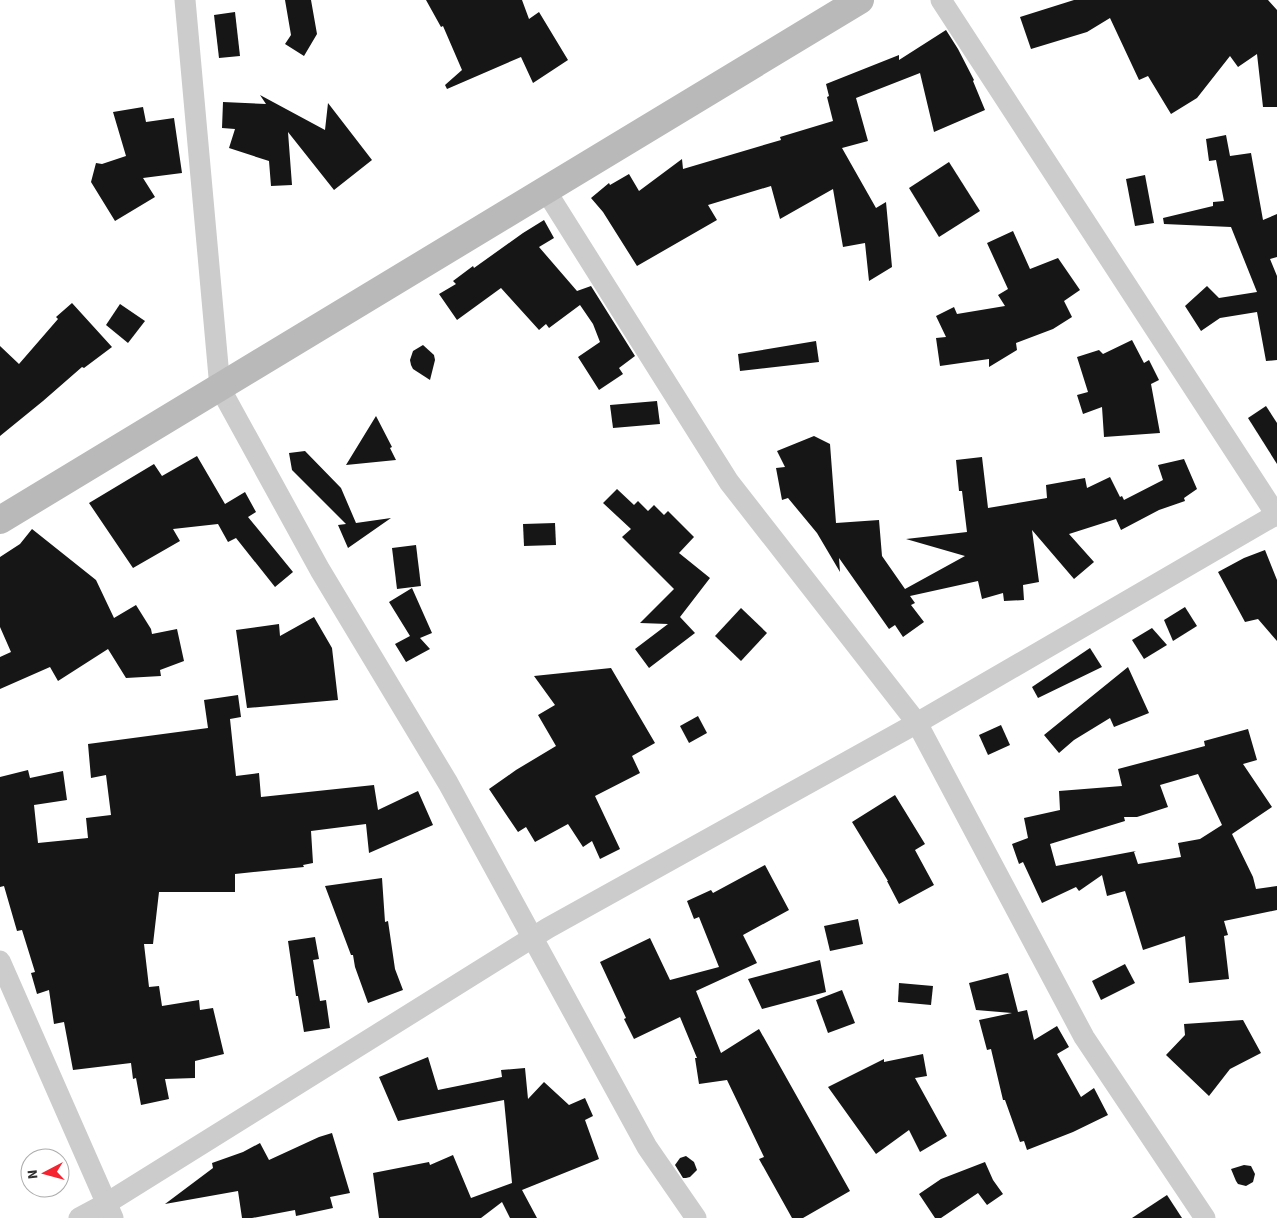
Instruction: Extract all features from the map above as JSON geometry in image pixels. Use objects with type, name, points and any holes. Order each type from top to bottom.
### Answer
[{"type":"street","points":[[185,0],[220,388],[320,570],[448,783],[647,1147],[696,1218]]},
{"type":"street","points":[[0,520],[860,0]]},
{"type":"street","points":[[79,1218],[110,1210],[532,938],[917,723],[1277,515],[941,0]]},
{"type":"street","points":[[546,191],[729,482],[917,723],[1084,1037],[1205,1218]]},
{"type":"street","points":[[0,961],[110,1210]]},
{"type":"building","points":[[285,0],[311,0],[317,34],[304,56],[285,44],[291,35]]},
{"type":"building","points":[[426,0],[522,0],[529,19],[539,12],[568,60],[533,83],[521,57],[447,89],[445,85],[462,70],[443,26],[441,27]]},
{"type":"building","points":[[1074,0],[1268,0],[1277,10],[1277,107],[1263,107],[1257,54],[1238,67],[1230,56],[1197,98],[1171,114],[1148,76],[1139,80],[1110,18],[1087,32],[1031,49],[1020,17]]},
{"type":"building","points":[[235,12],[240,56],[219,58],[214,15]]},
{"type":"building","points":[[946,30],[974,80],[985,110],[934,132],[920,73],[856,98],[868,141],[842,148],[876,208],[886,202],[892,267],[869,281],[865,243],[843,247],[833,189],[780,219],[771,186],[708,205],[717,220],[637,266],[603,212],[591,198],[609,183],[610,185],[629,174],[639,191],[682,159],[683,169],[781,140],[780,137],[833,121],[826,84],[899,55],[899,60]]},
{"type":"building","points":[[260,95],[325,130],[328,103],[372,160],[334,190],[288,132],[292,185],[271,186],[269,161],[229,148],[235,129],[222,128],[223,102],[266,104]]},
{"type":"building","points":[[143,107],[146,122],[174,118],[182,173],[143,178],[155,197],[115,221],[91,182],[96,163],[102,164],[126,156],[113,112]]},
{"type":"building","points":[[1226,135],[1230,156],[1251,153],[1263,220],[1277,214],[1277,257],[1270,259],[1277,276],[1277,360],[1266,361],[1257,312],[1220,318],[1201,331],[1185,306],[1207,286],[1219,298],[1257,292],[1231,227],[1164,224],[1163,218],[1213,206],[1213,202],[1224,201],[1216,160],[1209,161],[1206,139]]},
{"type":"building","points":[[949,162],[980,211],[939,237],[909,188]]},
{"type":"building","points":[[1145,175],[1154,223],[1135,226],[1126,179]]},
{"type":"building","points":[[544,220],[554,238],[539,247],[577,291],[591,286],[635,356],[619,368],[623,374],[599,390],[578,357],[600,342],[593,324],[580,305],[549,328],[546,324],[539,330],[501,288],[457,320],[439,294],[456,284],[453,281],[473,266],[474,268]]},
{"type":"building","points":[[1013,231],[1030,269],[1058,258],[1080,290],[1064,301],[1072,317],[1053,329],[1016,343],[1017,350],[989,367],[989,359],[940,366],[936,338],[946,337],[936,316],[954,307],[957,314],[1005,306],[998,295],[1008,289],[987,243]]},
{"type":"building","points":[[72,303],[112,347],[84,368],[82,367],[0,436],[0,346],[19,364],[58,319],[56,317]]},
{"type":"building","points":[[120,304],[145,321],[128,343],[106,325]]},
{"type":"building","points":[[1132,340],[1144,363],[1149,360],[1159,380],[1151,384],[1160,433],[1104,437],[1102,407],[1083,414],[1077,395],[1088,392],[1077,357],[1099,350],[1103,354]]},
{"type":"building","points":[[816,341],[819,362],[740,371],[738,354]]},
{"type":"building","points":[[423,345],[434,355],[435,360],[430,380],[413,369],[410,360],[413,351]]},
{"type":"building","points":[[657,401],[660,424],[613,428],[610,405]]},
{"type":"building","points":[[1266,406],[1277,423],[1277,464],[1248,418]]},
{"type":"building","points":[[376,416],[392,447],[390,448],[396,460],[346,465]]},
{"type":"building","points":[[814,436],[830,444],[836,523],[879,520],[882,556],[905,589],[965,556],[906,539],[967,532],[962,491],[959,491],[956,460],[982,457],[988,508],[1047,498],[1046,485],[1085,478],[1087,488],[1110,477],[1120,497],[1122,496],[1124,500],[1163,480],[1158,465],[1184,459],[1197,489],[1184,498],[1185,501],[1159,510],[1121,530],[1116,519],[1069,534],[1094,562],[1074,579],[1032,530],[1039,582],[1023,585],[1024,600],[1004,601],[1003,593],[982,599],[978,581],[910,596],[915,603],[911,605],[924,622],[903,637],[895,625],[889,629],[839,558],[840,572],[817,533],[788,498],[782,500],[776,468],[785,467],[777,451]]},
{"type":"building","points":[[305,451],[341,488],[356,523],[391,518],[348,548],[338,525],[346,524],[292,470],[289,453]]},
{"type":"building","points":[[197,456],[225,504],[245,492],[256,512],[248,517],[293,572],[275,587],[236,538],[228,542],[218,524],[173,529],[180,541],[133,568],[89,503],[154,464],[162,476]]},
{"type":"building","points":[[617,489],[634,505],[638,501],[648,511],[654,505],[664,515],[668,511],[694,537],[679,553],[710,578],[680,617],[695,633],[649,668],[635,649],[668,624],[640,623],[674,589],[622,537],[631,529],[603,503]]},
{"type":"building","points":[[555,523],[556,545],[524,546],[523,524]]},
{"type":"building","points":[[32,529],[96,580],[114,618],[136,605],[151,629],[152,634],[177,629],[184,661],[160,670],[161,676],[126,678],[108,649],[58,681],[50,667],[0,689],[0,657],[11,652],[0,627],[0,557],[20,544]]},
{"type":"building","points":[[416,545],[421,586],[397,589],[392,548]]},
{"type":"building","points":[[1265,550],[1277,580],[1277,641],[1258,619],[1245,622],[1218,572],[1244,558]]},
{"type":"building","points":[[412,588],[432,633],[420,638],[430,649],[406,662],[395,644],[410,636],[389,602]]},
{"type":"building","points":[[1185,607],[1197,626],[1173,641],[1164,620]]},
{"type":"building","points":[[741,608],[767,633],[741,661],[715,636]]},
{"type":"building","points":[[314,617],[332,648],[338,700],[247,708],[236,630],[279,624],[280,636]]},
{"type":"building","points":[[1152,628],[1167,645],[1144,659],[1132,640]]},
{"type":"building","points":[[1090,648],[1102,667],[1038,698],[1032,687]]},
{"type":"building","points":[[1128,667],[1149,713],[1114,727],[1110,718],[1074,740],[1059,753],[1044,735]]},
{"type":"building","points":[[611,668],[655,743],[632,756],[640,773],[595,796],[620,849],[600,859],[592,841],[583,847],[568,824],[535,842],[526,827],[518,832],[489,789],[556,746],[538,715],[555,705],[534,676]]},
{"type":"building","points":[[238,695],[241,717],[230,719],[236,776],[259,773],[261,797],[374,785],[378,810],[418,791],[433,825],[369,853],[366,824],[311,831],[313,863],[303,865],[304,867],[235,874],[235,892],[159,892],[153,944],[144,944],[149,987],[159,986],[162,1006],[199,1000],[200,1010],[213,1008],[224,1054],[195,1061],[195,1078],[165,1079],[169,1099],[141,1105],[136,1078],[133,1079],[131,1063],[73,1070],[64,1022],[54,1024],[49,990],[37,994],[31,973],[35,972],[22,930],[17,931],[4,886],[0,887],[0,777],[28,770],[30,778],[63,771],[67,800],[34,805],[38,843],[88,838],[86,818],[111,815],[106,775],[91,778],[88,744],[208,728],[204,700]]},
{"type":"building","points":[[698,716],[707,733],[689,743],[680,726]]},
{"type":"building","points":[[1001,725],[1010,745],[988,755],[979,735]]},
{"type":"building","points":[[1248,729],[1257,760],[1243,764],[1272,807],[1232,834],[1253,877],[1256,889],[1277,886],[1277,910],[1224,921],[1228,935],[1224,936],[1229,979],[1189,983],[1185,936],[1143,950],[1125,891],[1107,896],[1102,875],[1079,891],[1076,887],[1042,903],[1023,862],[1019,864],[1012,844],[1028,838],[1024,818],[1060,810],[1059,791],[1122,786],[1118,769],[1205,746],[1204,741]],"holes":[[[1198,774],[1222,825],[1200,839],[1178,843],[1181,857],[1138,864],[1134,852],[1136,851],[1056,866],[1050,844],[1125,821],[1124,817],[1137,817],[1168,807],[1160,785]]]},
{"type":"building","points":[[895,795],[925,844],[915,850],[934,885],[899,904],[888,881],[852,822]]},
{"type":"building","points":[[765,865],[789,910],[743,935],[757,963],[696,991],[721,1053],[759,1029],[850,1191],[803,1218],[792,1218],[759,1159],[764,1157],[727,1080],[699,1084],[695,1058],[697,1058],[680,1017],[634,1039],[600,962],[650,938],[670,980],[719,967],[699,917],[694,919],[687,901],[711,890],[713,893]]},
{"type":"building","points":[[382,878],[385,922],[388,921],[395,969],[403,990],[368,1003],[355,967],[353,955],[351,955],[325,886]]},
{"type":"building","points":[[858,919],[863,944],[830,951],[824,926]]},
{"type":"building","points":[[315,937],[319,959],[313,960],[320,1001],[326,1000],[330,1028],[304,1032],[298,996],[296,996],[288,941]]},
{"type":"building","points":[[820,960],[826,992],[762,1009],[748,979]]},
{"type":"building","points":[[1125,964],[1135,983],[1101,1000],[1092,981]]},
{"type":"building","points":[[1008,973],[1018,1012],[1027,1010],[1034,1040],[1057,1026],[1069,1047],[1057,1054],[1081,1097],[1094,1088],[1108,1115],[1073,1132],[1027,1150],[1024,1141],[1020,1142],[1005,1100],[1003,1100],[991,1049],[987,1050],[979,1020],[1012,1013],[976,1010],[969,983]]},
{"type":"building","points":[[899,983],[933,986],[931,1005],[898,1002]]},
{"type":"building","points":[[842,990],[855,1023],[828,1033],[816,1000]]},
{"type":"building","points":[[1243,1020],[1261,1053],[1230,1069],[1209,1096],[1166,1055],[1185,1035],[1184,1024]]},
{"type":"building","points":[[923,1054],[927,1076],[915,1078],[947,1136],[920,1152],[909,1130],[876,1154],[828,1087],[884,1059],[884,1062]]},
{"type":"building","points":[[428,1057],[438,1090],[502,1077],[501,1070],[525,1068],[528,1099],[544,1082],[569,1105],[585,1098],[593,1116],[585,1120],[599,1159],[522,1190],[537,1218],[510,1218],[502,1202],[481,1218],[379,1218],[373,1173],[429,1162],[430,1165],[453,1155],[471,1198],[512,1183],[504,1100],[398,1121],[379,1077]]},
{"type":"building","points":[[332,1133],[350,1193],[330,1197],[333,1208],[296,1216],[295,1210],[242,1218],[238,1191],[165,1204],[213,1168],[212,1163],[243,1152],[260,1143],[269,1160]]},
{"type":"building","points":[[686,1156],[694,1162],[697,1170],[690,1177],[683,1178],[675,1165],[680,1158]]},
{"type":"building","points":[[985,1162],[993,1180],[1003,1194],[987,1205],[978,1193],[941,1218],[935,1218],[919,1194],[941,1179]]},
{"type":"building","points":[[1244,1165],[1251,1166],[1255,1174],[1253,1182],[1246,1186],[1238,1184],[1231,1169]]},
{"type":"building","points":[[1167,1195],[1182,1218],[1132,1218]]}]
